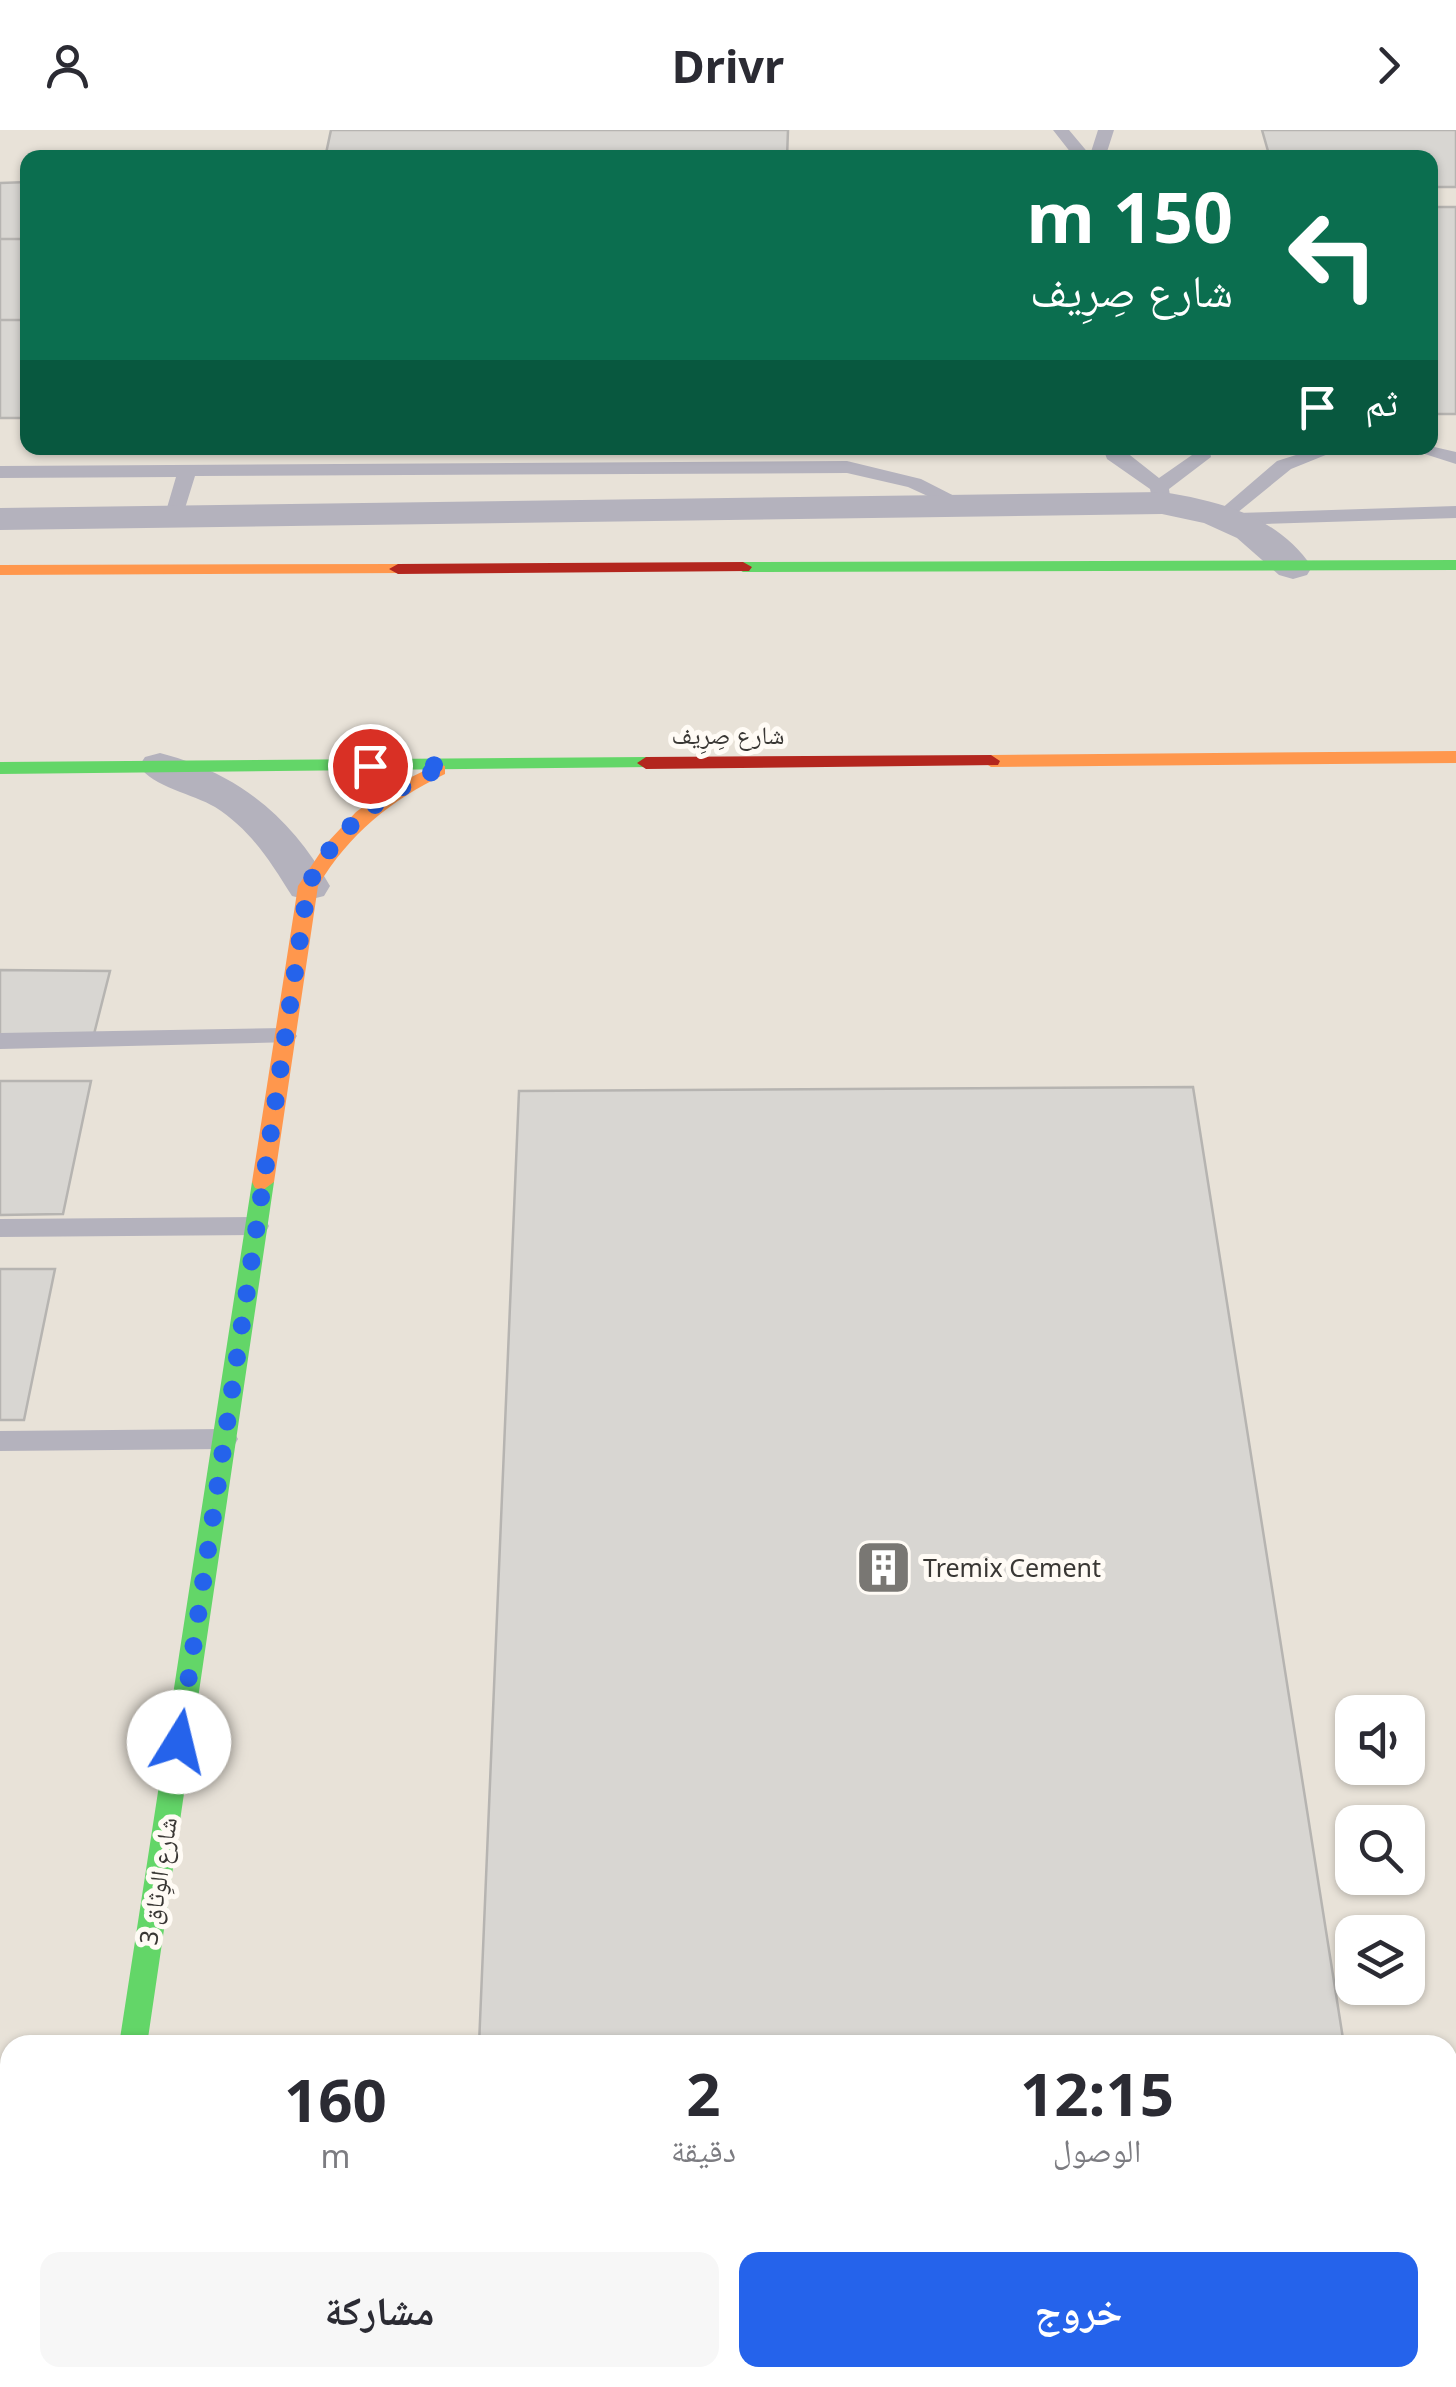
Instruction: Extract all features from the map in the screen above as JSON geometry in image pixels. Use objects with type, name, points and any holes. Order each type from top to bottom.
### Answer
[{"type":"street","points":[[0,519],[963,505],[1160,495],[1227,517],[1269,540],[1293,567]]},
{"type":"street","points":[[0,570],[1456,565]]},
{"type":"street","name":"شارع صِرِيف","points":[[0,768],[1456,757]]},
{"type":"street","name":"شارع الوِثاق 3","points":[[135,2035],[308,886],[334,842],[374,803],[448,765]]},
{"type":"street","points":[[160,766],[202,781],[238,801],[269,826],[292,854],[308,886]]},
{"type":"lane","points":[[1061,130],[1077,150]]},
{"type":"lane","points":[[1114,455],[1160,495],[1202,455]]},
{"type":"lane","points":[[1227,517],[1284,465],[1313,455]]},
{"type":"lane","points":[[0,472],[847,467],[914,484],[963,505]]},
{"type":"lane","points":[[173,518],[188,472]]},
{"type":"lane","points":[[1227,517],[1456,512]]},
{"type":"lane","points":[[0,1041],[285,1036]]},
{"type":"lane","points":[[0,1228],[257,1226]]},
{"type":"lane","points":[[0,1441],[225,1439]]},
{"type":"shaded area","points":[[0,130],[1456,130],[1456,2035],[0,2035]]},
{"type":"building","points":[[331,130],[788,130],[787,150],[327,150]]},
{"type":"building","points":[[1262,130],[1456,130],[1456,187],[1438,187],[1438,150],[1268,150]]},
{"type":"building","points":[[20,182],[20,239],[0,239],[0,183]]},
{"type":"building","points":[[1438,207],[1456,207],[1456,414],[1438,414]]},
{"type":"building","points":[[0,239],[20,239],[20,320],[0,320]]},
{"type":"building","points":[[0,320],[20,320],[20,418],[0,418]]},
{"type":"building","points":[[0,970],[110,971],[93,1038],[0,1037]]},
{"type":"building","points":[[0,1081],[91,1081],[63,1214],[0,1215]]},
{"type":"building","name":"Tremix Cement","points":[[1193,1087],[1342,2035],[479,2035],[519,1091]]},
{"type":"building","points":[[0,1269],[55,1269],[24,1420],[0,1420]]},
{"type":"traffic: fast","points":[[743,567],[1456,565]]},
{"type":"traffic: fast","points":[[0,768],[646,763]]},
{"type":"traffic: fast","points":[[135,2035],[263,1182]]},
{"type":"traffic: slow","points":[[0,570],[398,569]]},
{"type":"traffic: slow","points":[[991,761],[1456,757]]},
{"type":"traffic: slow","points":[[263,1182],[308,886],[333,848],[362,817],[397,791],[438,770]]},
{"type":"traffic: jam","points":[[398,569],[743,567]]},
{"type":"traffic: jam","points":[[646,763],[991,761]]},
{"type":"place","name":"Tremix Cement","points":[[884,1568]]},
{"type":"route","points":[[179,1742],[308,886],[323,856],[345,828],[374,803],[448,765],[370,766]]}]
